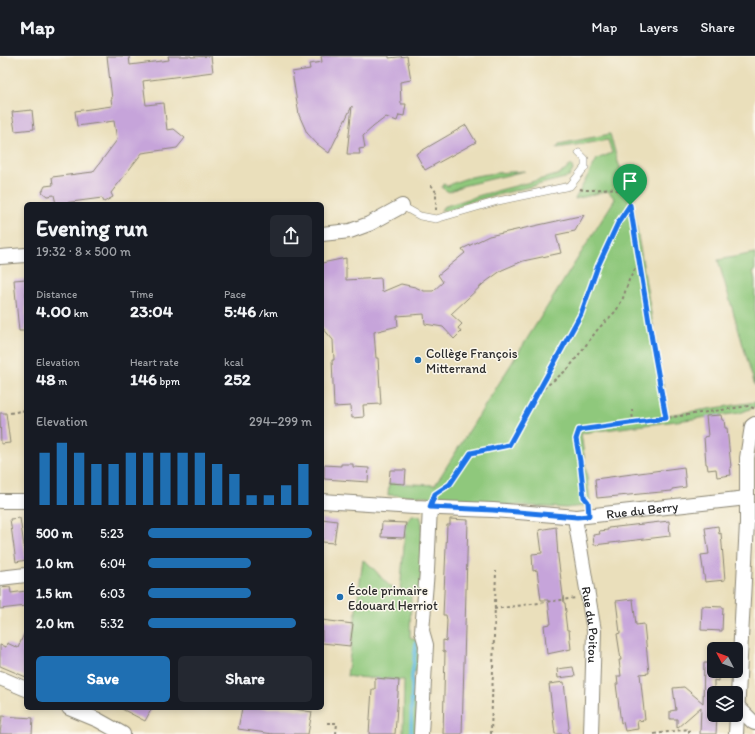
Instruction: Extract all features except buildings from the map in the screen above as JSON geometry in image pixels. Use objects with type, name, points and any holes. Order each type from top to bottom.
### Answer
[{"type":"street","points":[[324,234],[350,231],[369,224],[402,206]]},
{"type":"street","points":[[0,257],[24,255]]},
{"type":"street","points":[[738,686],[747,498],[746,458],[750,430],[755,424]]},
{"type":"street","name":"Rue du Berry","points":[[324,501],[583,516],[747,498]]},
{"type":"street","points":[[0,501],[24,501]]},
{"type":"street","points":[[421,734],[426,645],[422,631],[430,507]]},
{"type":"street","name":"Rue du Poitou","points":[[583,516],[576,524],[594,631],[591,734]]},
{"type":"street","points":[[0,578],[24,575]]},
{"type":"street","points":[[0,678],[24,688]]},
{"type":"street","points":[[74,710],[98,720],[123,734]]},
{"type":"street","points":[[743,711],[755,723]]},
{"type":"street","points":[[736,734],[737,722]]},
{"type":"lane","points":[[402,206],[420,216],[436,219],[498,202],[570,186],[585,167],[585,159],[579,152]]},
{"type":"path","points":[[431,185],[436,192],[436,219]]},
{"type":"path","points":[[570,186],[587,191],[612,188],[622,192],[630,205],[666,418]]},
{"type":"path","points":[[430,507],[435,494],[450,484],[471,453],[509,445],[581,314],[598,266],[618,223],[630,205]]},
{"type":"path","points":[[538,393],[568,369],[598,329],[616,311],[623,298],[629,280],[639,262]]},
{"type":"path","points":[[583,516],[588,502],[584,497],[576,439],[579,430],[749,406],[755,409]]},
{"type":"path","points":[[632,409],[633,423]]},
{"type":"path","points":[[10,413],[24,410]]},
{"type":"path","points":[[491,734],[496,571]]},
{"type":"path","points":[[494,609],[588,596]]},
{"type":"path","points":[[327,723],[337,723],[336,734]]},
{"type":"path","points":[[654,734],[689,729],[689,734]]},
{"type":"green space","points":[[610,134],[618,162],[631,194],[668,415],[755,402],[755,407],[740,413],[581,433],[590,501],[585,502],[584,506],[566,508],[431,501],[429,496],[388,495],[389,483],[435,485],[615,199],[608,191],[575,199],[597,159],[612,153],[608,140],[557,148],[559,144]]},
{"type":"green space","points":[[571,164],[573,170],[569,177],[469,202],[454,209],[441,211],[443,207],[481,195],[557,175],[566,170]]},
{"type":"green space","points":[[525,171],[462,186],[449,192],[442,188],[443,184],[448,186],[466,178],[495,173]]},
{"type":"green space","points":[[755,253],[755,271],[753,271],[755,280],[755,386],[718,260]]},
{"type":"green space","points":[[412,515],[420,516],[422,522],[421,592],[411,594],[410,637],[420,642],[419,670],[414,672],[413,684],[417,686],[418,734],[403,734],[404,680],[347,676],[363,560],[368,563],[389,586],[400,592],[406,523]]},
{"type":"waterway","points":[[411,734],[412,676],[416,643]]},
{"type":"place","name":"Collège François Mitterrand","points":[[418,360]]},
{"type":"place","name":"École primaire Edouard Herriot","points":[[340,597]]},
{"type":"route","points":[[630,205],[666,418],[579,430],[576,439],[584,497],[588,502],[589,516],[577,517],[493,510],[430,507],[435,494],[441,488],[450,484],[471,453],[509,445],[581,314],[598,266],[618,223],[630,205]]}]
